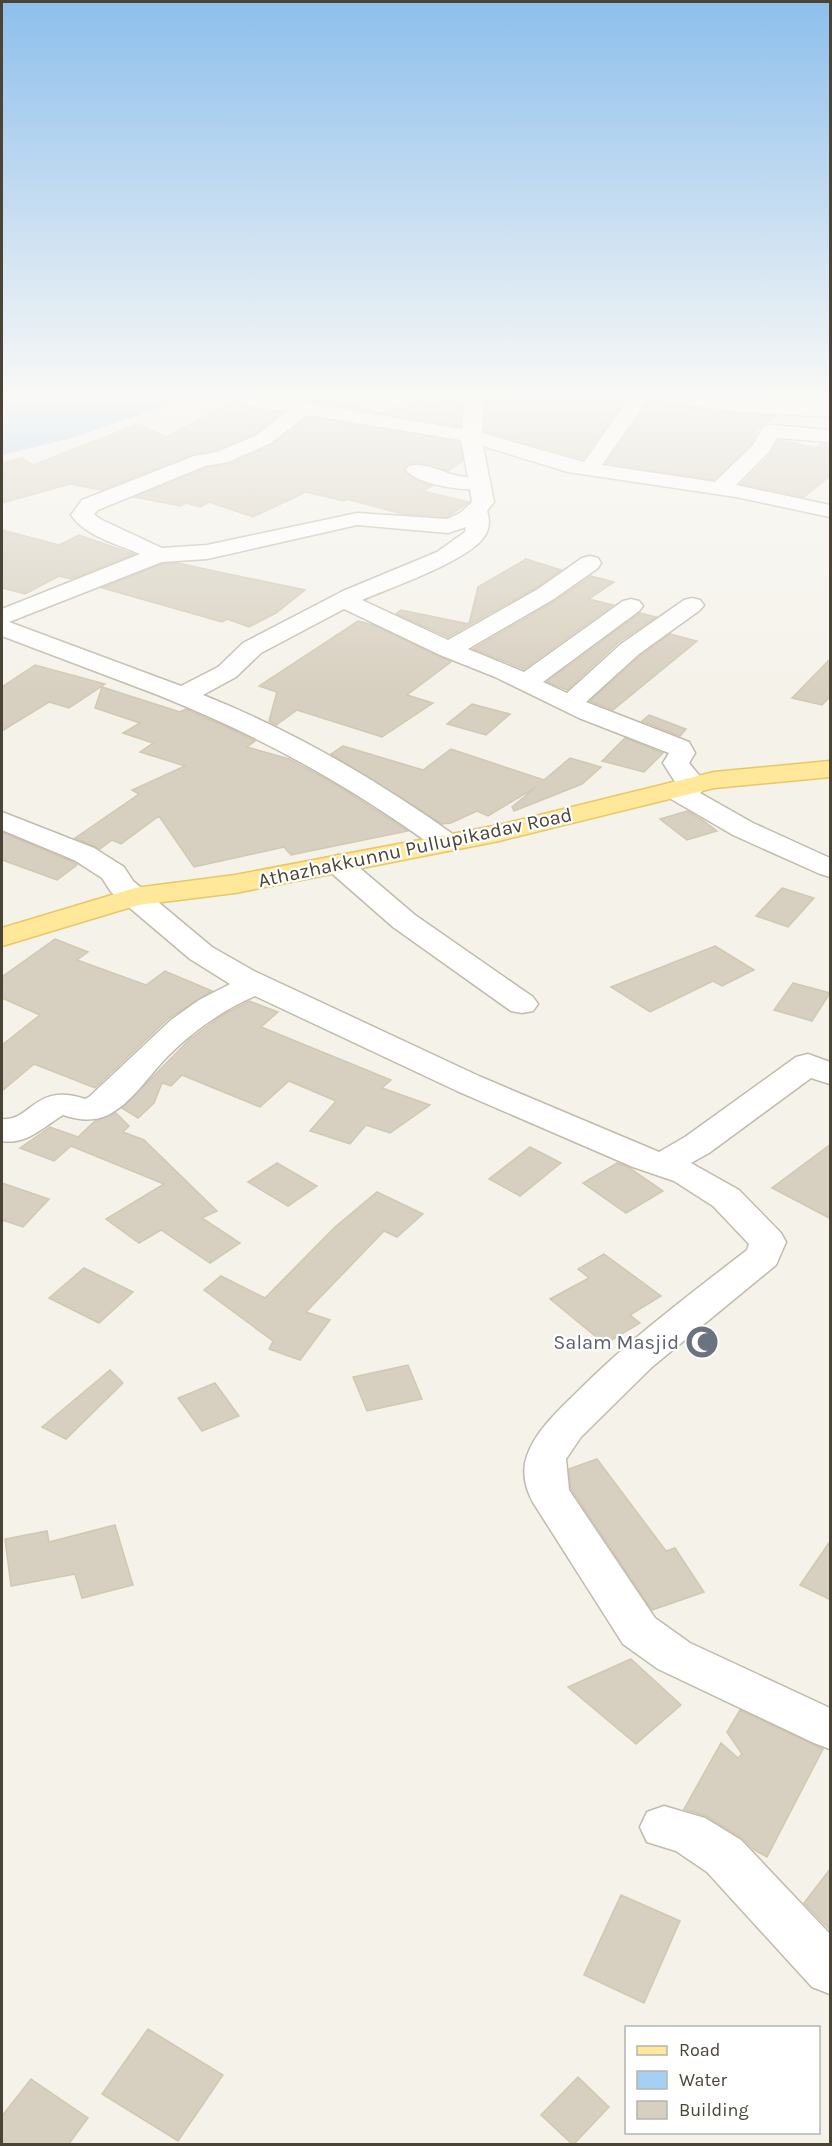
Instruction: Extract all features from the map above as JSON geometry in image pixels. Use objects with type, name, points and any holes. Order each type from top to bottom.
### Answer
[{"type":"main road","name":"Athazhakkunnu Pullupikadav Road","points":[[2,938],[135,897],[235,884],[499,833],[714,780],[831,769]]},
{"type":"street","points":[[114,495],[90,505],[82,515],[92,524],[159,555]]},
{"type":"street","points":[[2,617],[108,573],[159,555],[207,552],[357,519],[448,526],[461,523],[477,511],[483,502],[482,495]]},
{"type":"street","points":[[750,495],[831,511]]},
{"type":"street","points":[[180,697],[227,672],[252,648],[343,600],[422,568],[468,542],[475,535],[479,521],[477,511]]},
{"type":"street","points":[[449,650],[546,594],[590,563]]},
{"type":"street","points":[[343,600],[449,650],[527,682],[615,725],[680,748],[682,753],[676,763],[685,788],[743,829],[831,868]]},
{"type":"street","points":[[569,704],[630,649],[692,605]]},
{"type":"street","points":[[527,682],[631,606]]},
{"type":"street","points":[[2,628],[265,732],[380,795],[447,843]]},
{"type":"street","points":[[2,652],[38,642]]},
{"type":"street","points":[[2,820],[84,854],[114,873],[121,886],[201,953],[256,984],[469,1084],[686,1173],[726,1198],[768,1242],[763,1256],[639,1355],[577,1416],[550,1449],[546,1459],[544,1477],[549,1492],[639,1631],[674,1656],[831,1729]]},
{"type":"street","points":[[338,864],[404,921],[522,1004]]},
{"type":"street","points":[[2,1130],[21,1129],[59,1102],[70,1104],[81,1110],[95,1108],[132,1078],[152,1054],[190,1022],[227,996],[256,984]]},
{"type":"street","points":[[661,1164],[723,1127],[808,1064],[831,1074]]},
{"type":"street","points":[[664,1827],[688,1833],[724,1856],[831,1970]]},
{"type":"building","points":[[2,495],[30,495],[2,503]]},
{"type":"building","points":[[140,495],[299,495],[253,517],[209,502],[200,507],[186,503],[180,506],[135,497]]},
{"type":"building","points":[[319,495],[440,495],[469,502],[447,517],[402,514],[347,499],[344,501]]},
{"type":"building","points":[[2,530],[59,545],[79,535],[134,554],[71,579],[59,576],[25,594],[2,588]]},
{"type":"building","points":[[526,559],[561,570],[537,587],[448,637],[396,614],[401,610],[469,624],[478,587]]},
{"type":"building","points":[[178,563],[305,590],[276,613],[249,627],[227,619],[222,622],[102,588],[162,564]]},
{"type":"building","points":[[591,576],[614,582],[589,599],[613,605],[524,669],[473,649],[555,601]]},
{"type":"building","points":[[640,613],[656,617],[619,642],[567,690],[547,682]]},
{"type":"building","points":[[358,621],[373,625],[451,662],[407,695],[433,703],[382,737],[297,710],[276,725],[269,721],[277,692],[259,686]]},
{"type":"building","points":[[670,634],[697,641],[613,710],[590,701],[640,656]]},
{"type":"building","points":[[831,658],[831,696],[822,705],[792,698]]},
{"type":"building","points":[[35,665],[105,684],[69,708],[49,702],[2,731],[2,687]]},
{"type":"building","points":[[102,687],[180,712],[186,709],[231,729],[255,741],[247,747],[289,759],[335,784],[408,831],[291,855],[284,847],[194,867],[159,816],[121,844],[112,840],[100,849],[75,838],[139,794],[132,790],[185,766],[140,752],[153,743],[123,733],[140,723],[95,708]]},
{"type":"building","points":[[472,704],[510,714],[486,735],[447,724]]},
{"type":"building","points":[[649,715],[686,729],[680,736],[642,721]]},
{"type":"building","points":[[625,738],[663,753],[644,772],[602,761]]},
{"type":"building","points":[[343,746],[423,770],[451,749],[544,780],[570,758],[601,767],[582,784],[514,811],[512,807],[536,787],[488,816],[477,811],[451,823],[442,824],[331,754]]},
{"type":"building","points":[[687,811],[717,831],[687,840],[660,819]]},
{"type":"building","points":[[2,832],[77,865],[57,880],[2,860]]},
{"type":"building","points":[[782,888],[814,898],[788,927],[756,916]]},
{"type":"building","points":[[55,939],[88,952],[77,960],[146,985],[165,971],[212,991],[169,1018],[95,1088],[34,1064],[2,1091],[2,1045],[40,1015],[2,998],[2,977]]},
{"type":"building","points":[[715,946],[754,970],[722,986],[713,981],[650,1012],[611,987]]},
{"type":"building","points":[[793,983],[830,993],[812,1021],[774,1010]]},
{"type":"building","points":[[249,1001],[278,1012],[261,1027],[391,1080],[382,1088],[430,1105],[390,1133],[366,1125],[350,1144],[310,1131],[336,1101],[289,1081],[260,1107],[182,1075],[171,1086],[162,1083],[154,1103],[138,1118],[122,1108],[189,1040],[221,1016]]},
{"type":"building","points":[[116,1113],[129,1126],[123,1132],[144,1140],[217,1211],[202,1218],[240,1243],[210,1263],[161,1230],[139,1243],[106,1219],[164,1184],[71,1146],[54,1161],[20,1148],[50,1127],[78,1137],[95,1121]]},
{"type":"building","points":[[831,1144],[831,1219],[772,1188]]},
{"type":"building","points":[[530,1147],[561,1163],[520,1196],[489,1179]]},
{"type":"building","points":[[277,1163],[317,1186],[288,1206],[248,1182]]},
{"type":"building","points":[[617,1163],[628,1167],[663,1191],[626,1213],[583,1183]]},
{"type":"building","points":[[2,1183],[49,1199],[23,1227],[2,1220]]},
{"type":"building","points":[[377,1192],[423,1214],[397,1237],[384,1231],[306,1312],[330,1320],[300,1360],[269,1349],[273,1341],[204,1290],[221,1276],[265,1298],[335,1227]]},
{"type":"building","points":[[604,1254],[661,1296],[630,1315],[640,1323],[605,1344],[550,1299],[589,1278],[578,1269]]},
{"type":"building","points":[[84,1268],[133,1292],[99,1323],[49,1298]]},
{"type":"building","points":[[408,1365],[422,1399],[367,1411],[353,1377]]},
{"type":"building","points":[[110,1370],[123,1383],[66,1439],[42,1427]]},
{"type":"building","points":[[215,1383],[239,1416],[202,1431],[178,1398]]},
{"type":"building","points":[[597,1459],[666,1551],[675,1548],[704,1592],[652,1610],[571,1489],[569,1469]]},
{"type":"building","points":[[115,1525],[133,1585],[82,1598],[75,1574],[11,1586],[5,1539],[47,1531],[49,1542]]},
{"type":"building","points":[[831,1540],[831,1600],[800,1585]]},
{"type":"building","points":[[631,1659],[681,1705],[636,1744],[568,1687]]},
{"type":"building","points":[[740,1710],[823,1749],[767,1857],[754,1850],[742,1838],[706,1816],[684,1809],[721,1743],[738,1758],[742,1754],[727,1732]]},
{"type":"building","points":[[831,1868],[831,1931],[804,1903]]},
{"type":"building","points":[[621,1895],[680,1921],[644,2003],[584,1975]]},
{"type":"building","points":[[148,2029],[223,2075],[178,2141],[102,2094]]},
{"type":"building","points":[[578,2077],[609,2107],[573,2145],[541,2115]]},
{"type":"building","points":[[31,2079],[88,2118],[68,2145],[2,2145],[2,2116]]},
{"type":"place","name":"Salam Masjid","points":[[702,1342]]}]
